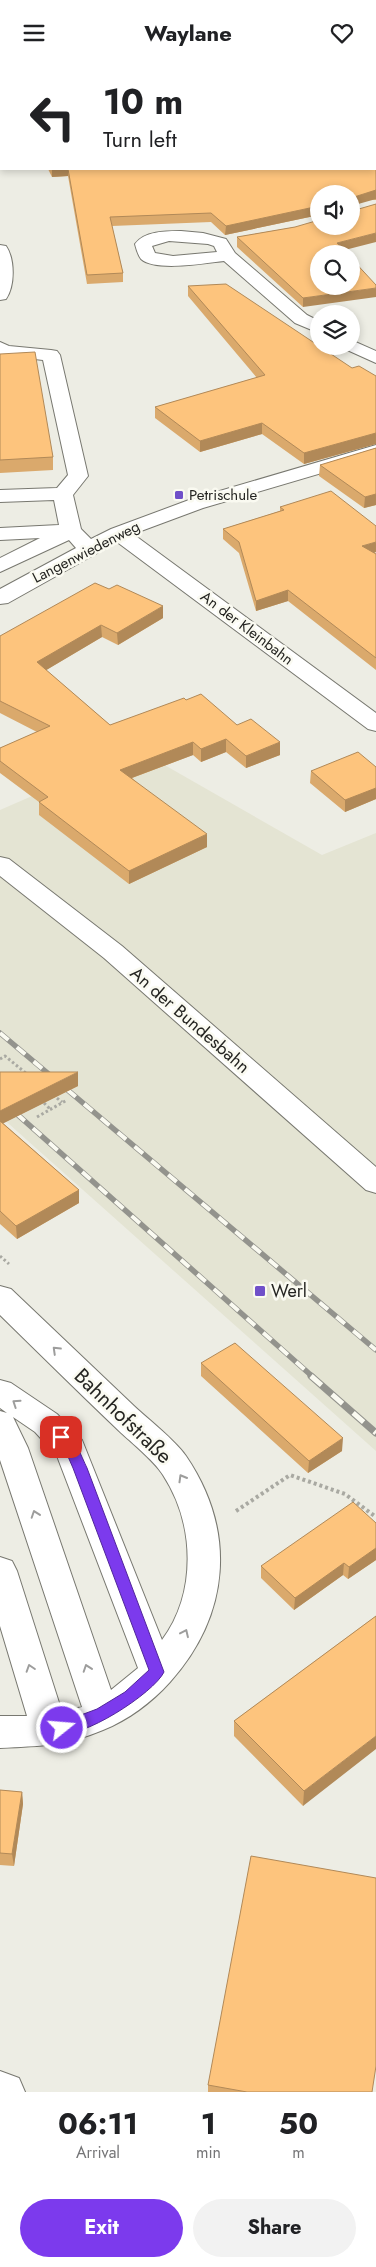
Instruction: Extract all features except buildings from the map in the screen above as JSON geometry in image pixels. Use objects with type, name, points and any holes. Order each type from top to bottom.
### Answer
[{"type":"street","points":[[228,246],[301,319],[310,324]]},
{"type":"street","points":[[0,250],[3,262],[3,284],[0,295]]},
{"type":"street","points":[[0,496],[63,494],[78,476],[51,355],[2,350]]},
{"type":"street","points":[[360,350],[376,358]]},
{"type":"street","name":"Langenwiedenweg","points":[[0,597],[118,533],[196,504],[376,451]]},
{"type":"street","points":[[63,494],[71,531],[88,548]]},
{"type":"street","points":[[0,534],[71,531]]},
{"type":"street","points":[[0,566],[71,531]]},
{"type":"street","name":"An der Kleinbahn","points":[[118,533],[376,724]]},
{"type":"street","name":"An der Bundesbahn","points":[[0,864],[113,952],[376,1183]]},
{"type":"street","name":"Bahnhofstraße","points":[[0,1297],[174,1464],[193,1497],[201,1526],[204,1559],[199,1601],[180,1643],[157,1672],[130,1696],[102,1714],[73,1726],[50,1731],[0,1732]]},
{"type":"street","points":[[0,1392],[46,1423],[71,1449],[157,1672]]},
{"type":"street","points":[[0,1423],[12,1448],[102,1714]]},
{"type":"street","points":[[0,1571],[50,1731]]},
{"type":"street","points":[[0,2091],[5,2092]]},
{"type":"path","points":[[0,1059],[5,1056],[34,1079]]},
{"type":"path","points":[[48,1091],[62,1102]]},
{"type":"path","points":[[36,1117],[66,1100]]},
{"type":"path","points":[[44,1103],[50,1109]]},
{"type":"shaded area","points":[[154,759],[322,855],[376,833],[376,1451],[0,1116],[0,810],[78,776]]},
{"type":"railway","points":[[0,1033],[376,1350]]},
{"type":"railway","points":[[0,1099],[313,1377]]},
{"type":"railway","points":[[311,1376],[376,1433]]},
{"type":"place","name":"Petrischule","points":[[179,495]]},
{"type":"place","name":"Werl","points":[[260,1291]]},
{"type":"route","points":[[61,1437],[71,1449],[80,1468],[157,1672],[130,1696],[102,1714],[73,1726],[62,1728]]}]
